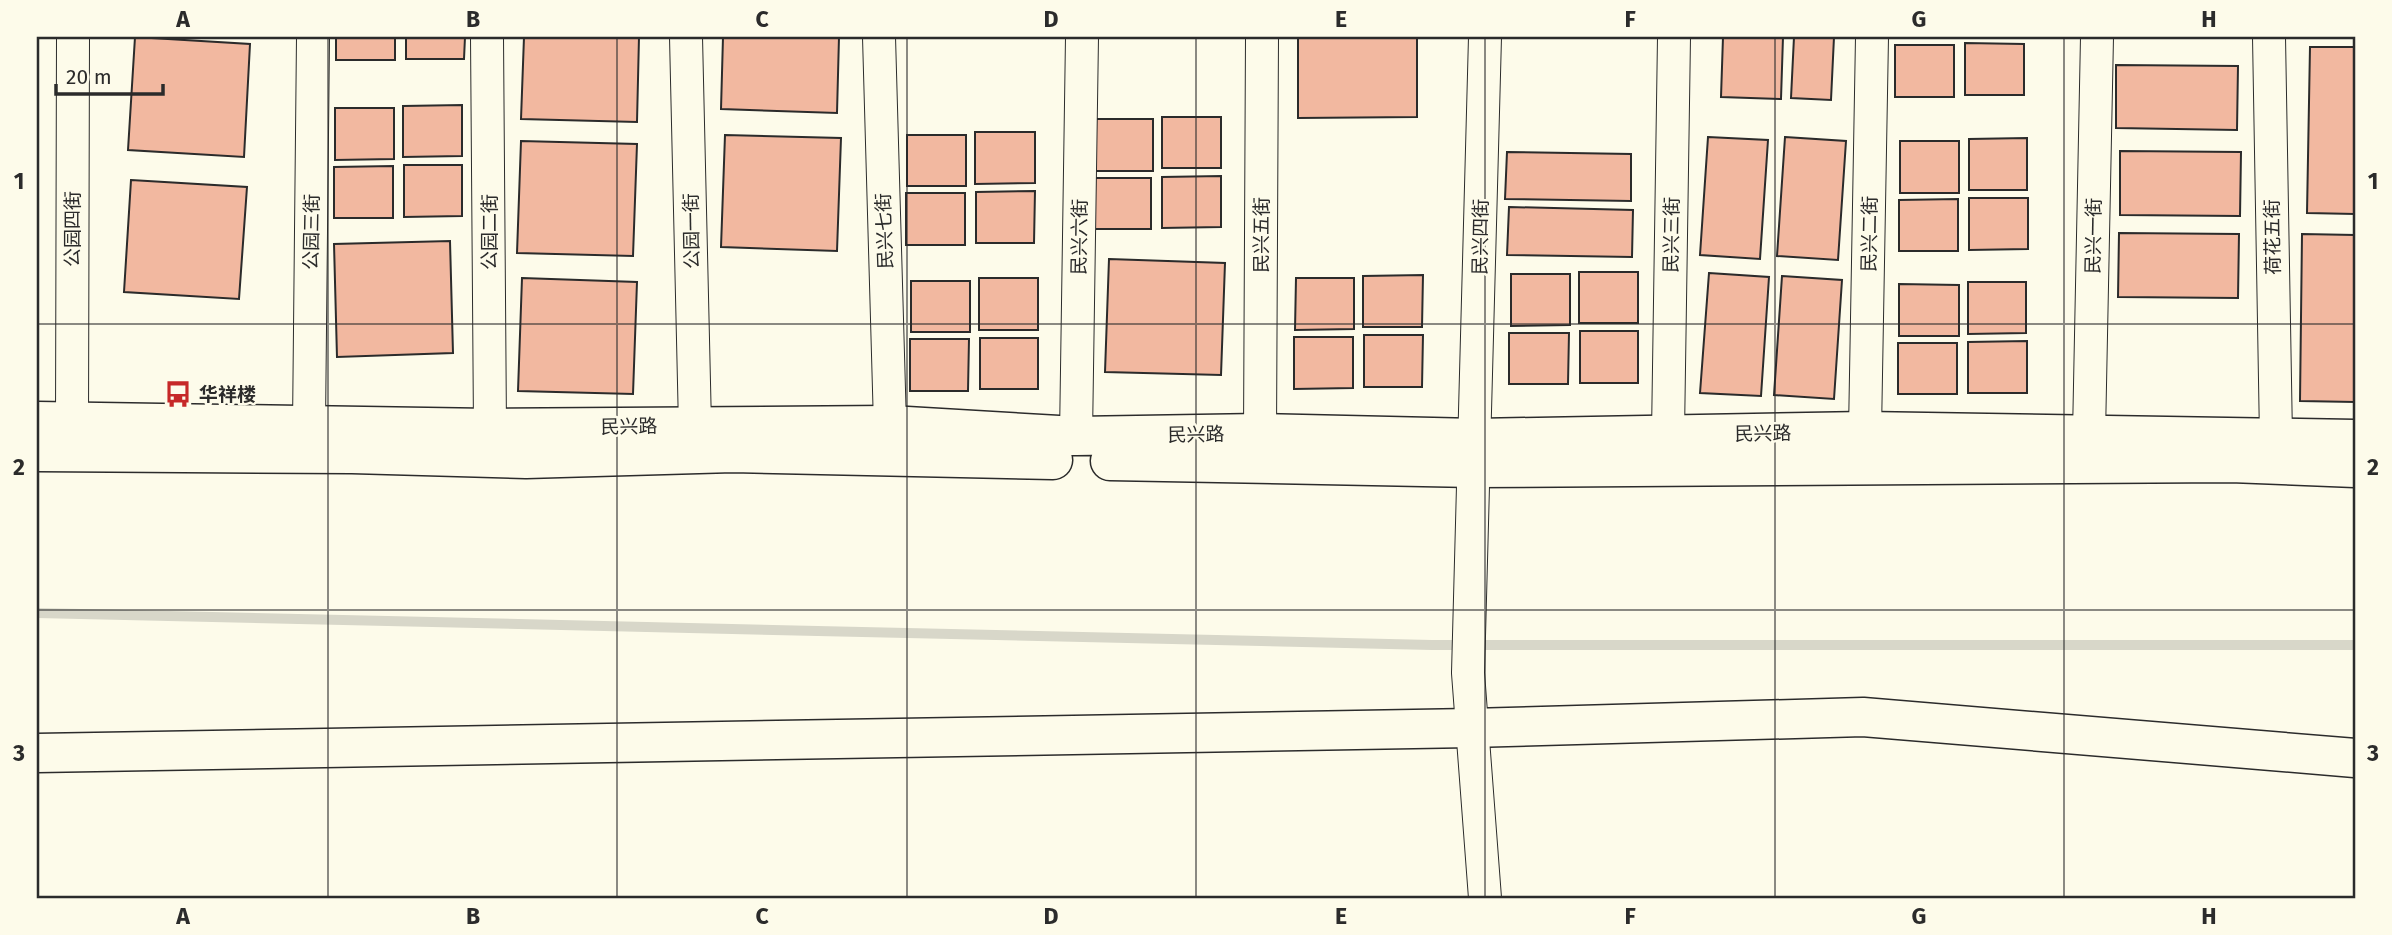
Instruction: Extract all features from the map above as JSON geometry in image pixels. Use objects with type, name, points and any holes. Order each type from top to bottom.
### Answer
[{"type":"street","name":"公园四街","points":[[54,421],[73,37]]},
{"type":"street","name":"公园三街","points":[[309,426],[313,37]]},
{"type":"street","name":"公园二街","points":[[487,37],[490,428]]},
{"type":"street","name":"公园一街","points":[[686,37],[695,426]]},
{"type":"street","name":"民兴七街","points":[[879,37],[890,425]]},
{"type":"street","name":"民兴六街","points":[[1076,436],[1082,37]]},
{"type":"street","name":"民兴五街","points":[[1260,433],[1262,37]]},
{"type":"street","name":"民兴四街","points":[[1485,37],[1468,673],[1485,898]]},
{"type":"street","name":"民兴三街","points":[[1668,434],[1674,37]]},
{"type":"street","name":"民兴二街","points":[[1865,431],[1872,37]]},
{"type":"street","name":"民兴一街","points":[[2089,435],[2097,37]]},
{"type":"street","name":"荷花五街","points":[[2269,37],[2276,437]]},
{"type":"street","name":"民兴路","points":[[54,421],[490,428],[890,425],[1076,436],[1260,433],[1475,453],[1668,434],[1865,431],[2355,439]]},
{"type":"street","name":"民兴路","points":[[37,452],[352,454],[526,459],[733,453],[1475,453],[2231,463],[2355,468]]},
{"type":"street","points":[[37,753],[1471,728],[1863,717],[2355,758]]},
{"type":"building","points":[[135,37],[250,44],[244,157],[128,150]]},
{"type":"building","points":[[336,37],[395,37],[395,60],[336,60]]},
{"type":"building","points":[[406,37],[465,37],[464,59],[406,59]]},
{"type":"building","points":[[524,37],[639,37],[637,122],[521,119]]},
{"type":"building","points":[[723,37],[839,37],[837,113],[721,109]]},
{"type":"building","points":[[1298,37],[1417,37],[1417,117],[1298,118]]},
{"type":"building","points":[[1723,37],[1783,37],[1781,99],[1721,97]]},
{"type":"building","points":[[1794,37],[1834,37],[1831,100],[1791,98]]},
{"type":"building","points":[[1965,43],[2024,44],[2024,95],[1965,95]]},
{"type":"building","points":[[1895,45],[1954,45],[1954,97],[1895,97]]},
{"type":"building","points":[[2310,47],[2355,47],[2355,214],[2307,213]]},
{"type":"building","points":[[2116,65],[2238,66],[2237,130],[2116,128]]},
{"type":"building","points":[[462,105],[462,156],[403,157],[403,106]]},
{"type":"building","points":[[335,108],[394,108],[394,159],[335,160]]},
{"type":"building","points":[[1162,117],[1221,117],[1221,168],[1162,168]]},
{"type":"building","points":[[1094,119],[1153,119],[1153,171],[1094,171]]},
{"type":"building","points":[[975,132],[1035,132],[1035,183],[975,184]]},
{"type":"building","points":[[725,135],[841,138],[837,251],[721,247]]},
{"type":"building","points":[[907,135],[966,135],[966,186],[907,186]]},
{"type":"building","points":[[1708,137],[1768,140],[1760,259],[1700,255]]},
{"type":"building","points":[[1785,137],[1846,141],[1838,260],[1777,256]]},
{"type":"building","points":[[2027,138],[2027,190],[1969,190],[1969,139]]},
{"type":"building","points":[[521,141],[637,144],[633,256],[517,253]]},
{"type":"building","points":[[1900,141],[1959,141],[1959,193],[1900,193]]},
{"type":"building","points":[[2120,151],[2241,152],[2240,216],[2120,215]]},
{"type":"building","points":[[1507,152],[1631,154],[1631,201],[1505,199]]},
{"type":"building","points":[[404,165],[462,165],[462,216],[404,217]]},
{"type":"building","points":[[393,166],[393,218],[334,218],[334,167]]},
{"type":"building","points":[[1221,176],[1221,227],[1162,228],[1162,177]]},
{"type":"building","points":[[1093,178],[1151,178],[1151,229],[1093,229]]},
{"type":"building","points":[[131,180],[247,187],[239,299],[124,292]]},
{"type":"building","points":[[1035,191],[1034,243],[976,243],[976,192]]},
{"type":"building","points":[[906,193],[965,193],[965,245],[906,245]]},
{"type":"building","points":[[1969,198],[2028,198],[2028,249],[1969,250]]},
{"type":"building","points":[[1958,199],[1958,251],[1899,251],[1899,200]]},
{"type":"building","points":[[1509,207],[1633,210],[1632,257],[1507,255]]},
{"type":"building","points":[[2119,233],[2239,234],[2238,298],[2118,297]]},
{"type":"building","points":[[2302,234],[2355,235],[2355,402],[2300,401]]},
{"type":"building","points":[[450,241],[453,353],[337,357],[334,244]]},
{"type":"building","points":[[1109,259],[1225,263],[1221,375],[1105,372]]},
{"type":"building","points":[[1579,272],[1638,272],[1638,323],[1579,323]]},
{"type":"building","points":[[1709,273],[1769,277],[1761,396],[1700,393]]},
{"type":"building","points":[[1511,274],[1570,274],[1570,325],[1511,326]]},
{"type":"building","points":[[1423,275],[1422,327],[1363,327],[1363,276]]},
{"type":"building","points":[[1782,276],[1842,280],[1834,399],[1774,395]]},
{"type":"building","points":[[522,278],[637,282],[633,394],[518,391]]},
{"type":"building","points":[[979,278],[1038,278],[1038,330],[979,330]]},
{"type":"building","points":[[1296,278],[1354,278],[1354,329],[1295,330]]},
{"type":"building","points":[[911,281],[970,281],[970,332],[911,332]]},
{"type":"building","points":[[1968,282],[2026,282],[2026,333],[1968,334]]},
{"type":"building","points":[[1899,284],[1959,285],[1959,336],[1899,336]]},
{"type":"building","points":[[1580,331],[1638,331],[1638,383],[1580,383]]},
{"type":"building","points":[[1509,333],[1569,333],[1568,384],[1509,384]]},
{"type":"building","points":[[1364,335],[1423,335],[1422,387],[1364,387]]},
{"type":"building","points":[[1294,337],[1353,337],[1353,388],[1294,389]]},
{"type":"building","points":[[980,338],[1038,338],[1038,389],[980,389]]},
{"type":"building","points":[[910,339],[969,339],[968,391],[910,391]]},
{"type":"building","points":[[2027,341],[2027,393],[1968,393],[1968,342]]},
{"type":"building","points":[[1898,343],[1957,343],[1957,394],[1898,394]]},
{"type":"waterway","points":[[37,613],[1432,645],[2355,645]]},
{"type":"place","name":"华祥楼","points":[[178,394]]}]
